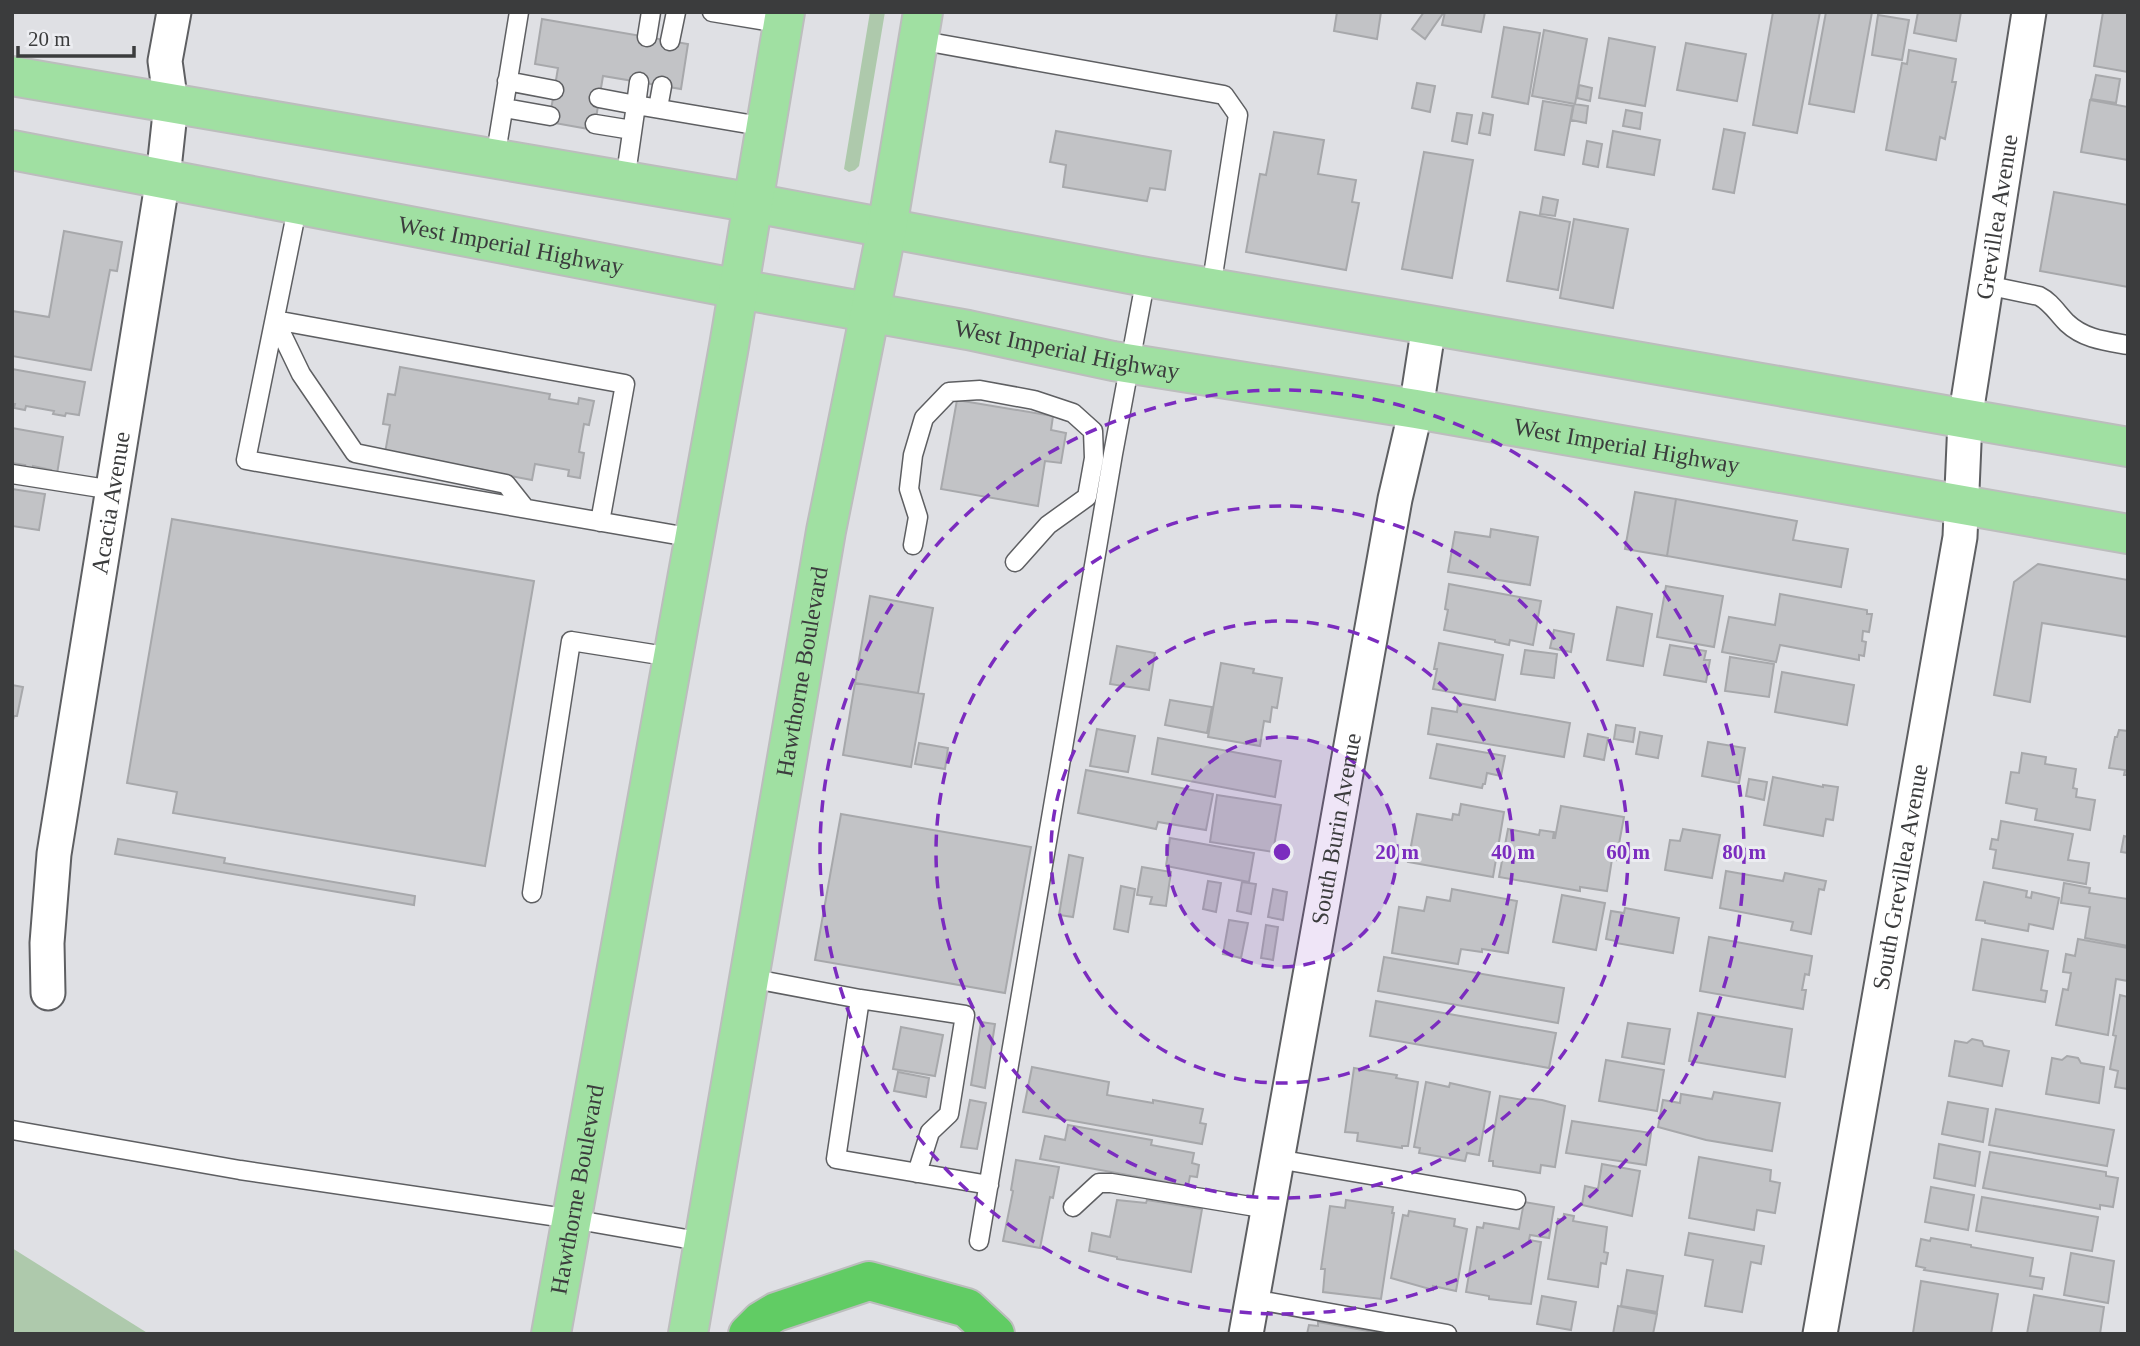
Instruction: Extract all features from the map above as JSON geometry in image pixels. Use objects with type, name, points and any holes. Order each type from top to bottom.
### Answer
[{"type":"highway","points":[[748,1334],[761,1321],[776,1312],[869,1281],[967,1308],[995,1334]]},
{"type":"main road","name":"Hawthorne Boulevard","points":[[551,1334],[739,289],[784,18]]},
{"type":"main road","name":"Hawthorne Boulevard","points":[[688,1334],[826,531],[887,228],[920,26]]},
{"type":"main road","points":[[12,76],[754,203],[1146,277],[2128,447]]},
{"type":"main road","name":"West Imperial Highway","points":[[12,150],[1130,363],[2128,534]]},
{"type":"street","name":"Acacia Avenue","points":[[48,993],[47,943],[54,854],[163,178],[171,104],[165,61],[174,12]]},
{"type":"street","name":"Grevillea Avenue","points":[[1965,420],[2029,12]]},
{"type":"street","name":"South Burin Avenue","points":[[1245,1334],[1395,499],[1416,410],[1429,325]]},
{"type":"street","name":"South Grevillea Avenue","points":[[1820,1334],[1961,537],[1965,420]]},
{"type":"lane","points":[[495,159],[519,12]]},
{"type":"lane","points":[[648,37],[651,12]]},
{"type":"lane","points":[[670,41],[676,12]]},
{"type":"lane","points":[[712,12],[784,18]]},
{"type":"lane","points":[[920,26],[1224,95],[1238,115],[1211,288]]},
{"type":"lane","points":[[508,81],[554,90]]},
{"type":"lane","points":[[625,181],[639,82]]},
{"type":"lane","points":[[658,108],[662,86]]},
{"type":"lane","points":[[599,98],[766,127]]},
{"type":"lane","points":[[504,108],[550,116]]},
{"type":"lane","points":[[595,124],[632,130]]},
{"type":"lane","points":[[298,204],[246,460],[694,538]]},
{"type":"lane","points":[[979,1241],[1146,277]]},
{"type":"lane","points":[[1986,285],[2039,296],[2051,304],[2069,325],[2081,334],[2128,345]]},
{"type":"lane","points":[[275,320],[301,374],[355,453],[506,484],[525,508]]},
{"type":"lane","points":[[275,320],[625,384],[600,522]]},
{"type":"lane","points":[[913,545],[918,517],[909,489],[913,455],[924,418],[949,392],[980,390],[1034,400],[1073,413],[1093,431],[1094,458],[1087,497],[1048,525],[1015,562]]},
{"type":"lane","points":[[12,474],[113,490]]},
{"type":"lane","points":[[532,893],[571,641],[672,657]]},
{"type":"lane","points":[[749,978],[965,1016],[949,1114],[930,1132],[917,1173]]},
{"type":"lane","points":[[860,999],[836,1159],[989,1185]]},
{"type":"lane","points":[[12,1130],[334,1185],[572,1219],[704,1242]]},
{"type":"lane","points":[[1277,1159],[1516,1200]]},
{"type":"lane","points":[[1073,1207],[1098,1183],[1111,1183],[1268,1209]]},
{"type":"lane","points":[[1251,1299],[1447,1334]]},
{"type":"green space","points":[[870,12],[885,12],[859,166],[849,172],[844,169]]},
{"type":"green space","points":[[12,1248],[149,1334],[12,1334]]},
{"type":"building","points":[[1337,12],[1381,12],[1377,39],[1334,31]]},
{"type":"building","points":[[1424,12],[1444,12],[1425,39],[1412,29]]},
{"type":"building","points":[[1445,12],[1485,12],[1481,32],[1442,25]]},
{"type":"building","points":[[1773,12],[1820,12],[1797,133],[1753,125]]},
{"type":"building","points":[[1826,12],[1872,12],[1854,112],[1809,104]]},
{"type":"building","points":[[1918,12],[1961,12],[1956,41],[1914,33]]},
{"type":"building","points":[[2103,12],[2128,12],[2128,72],[2094,66]]},
{"type":"building","points":[[1878,15],[1909,20],[1902,60],[1872,55]]},
{"type":"building","points":[[542,19],[688,44],[681,89],[603,76],[594,130],[549,122],[558,68],[535,64]]},
{"type":"building","points":[[1504,27],[1540,33],[1528,104],[1492,97]]},
{"type":"building","points":[[1544,30],[1587,39],[1575,104],[1532,96]]},
{"type":"building","points":[[1609,38],[1655,47],[1645,106],[1599,98]]},
{"type":"building","points":[[1686,43],[1746,54],[1737,101],[1677,90]]},
{"type":"building","points":[[1909,50],[1956,59],[1952,82],[1956,82],[1945,139],[1940,137],[1936,160],[1886,150],[1902,63],[1907,64]]},
{"type":"building","points":[[2096,75],[2120,79],[2116,103],[2091,99]]},
{"type":"building","points":[[1417,83],[1435,86],[1430,112],[1412,108]]},
{"type":"building","points":[[1579,85],[1592,88],[1590,101],[1577,98]]},
{"type":"building","points":[[2090,100],[2128,107],[2128,160],[2081,152]]},
{"type":"building","points":[[1543,101],[1573,106],[1564,155],[1535,150]]},
{"type":"building","points":[[1574,104],[1588,106],[1586,123],[1571,120]]},
{"type":"building","points":[[1626,110],[1642,113],[1640,129],[1623,126]]},
{"type":"building","points":[[1457,113],[1472,115],[1467,144],[1452,141]]},
{"type":"building","points":[[1483,113],[1493,115],[1490,135],[1479,133]]},
{"type":"building","points":[[1724,129],[1745,133],[1734,193],[1713,189]]},
{"type":"building","points":[[1056,131],[1171,151],[1165,190],[1150,188],[1147,201],[1063,187],[1066,165],[1050,162]]},
{"type":"building","points":[[1613,131],[1660,140],[1654,175],[1607,167]]},
{"type":"building","points":[[1274,132],[1324,140],[1318,174],[1356,180],[1352,202],[1359,203],[1346,270],[1246,252],[1260,174],[1266,175]]},
{"type":"building","points":[[1587,141],[1602,144],[1598,167],[1583,164]]},
{"type":"building","points":[[1424,152],[1473,160],[1452,278],[1402,269]]},
{"type":"building","points":[[2054,192],[2128,205],[2128,287],[2040,271]]},
{"type":"building","points":[[1543,197],[1558,200],[1555,216],[1540,214]]},
{"type":"building","points":[[1520,212],[1570,222],[1558,290],[1507,281]]},
{"type":"building","points":[[1574,219],[1628,229],[1613,308],[1560,298]]},
{"type":"building","points":[[64,231],[122,242],[117,271],[110,270],[91,370],[12,356],[12,311],[49,317]]},
{"type":"building","points":[[400,367],[550,394],[549,399],[578,404],[579,398],[594,401],[589,425],[584,424],[579,452],[584,453],[580,478],[568,476],[569,470],[535,464],[532,480],[385,453],[390,425],[383,424],[388,394],[395,395]]},
{"type":"building","points":[[12,369],[85,382],[79,415],[53,414],[54,411],[26,406],[25,410],[14,408]]},
{"type":"building","points":[[957,400],[1053,416],[1051,430],[1066,433],[1061,463],[1045,461],[1038,506],[941,489]]},
{"type":"building","points":[[12,428],[63,437],[57,474],[50,473],[51,470],[33,466],[33,470],[24,468],[25,465],[12,463]]},
{"type":"building","points":[[12,489],[45,494],[39,530],[12,526]]},
{"type":"building","points":[[1635,492],[1676,499],[1667,556],[1625,549]]},
{"type":"building","points":[[1676,499],[1797,521],[1793,540],[1848,549],[1841,587],[1667,556]]},
{"type":"building","points":[[172,519],[534,581],[485,866],[173,813],[177,792],[127,783]]},
{"type":"building","points":[[1491,529],[1538,537],[1530,585],[1448,572],[1455,532],[1490,537]]},
{"type":"building","points":[[2038,564],[2128,580],[2128,637],[2042,623],[2030,702],[1994,695],[2014,582]]},
{"type":"building","points":[[1449,584],[1541,601],[1533,645],[1510,640],[1509,645],[1444,630]]},
{"type":"building","points":[[1666,586],[1723,596],[1714,647],[1657,637]]},
{"type":"building","points":[[1780,594],[1867,610],[1867,614],[1872,614],[1869,632],[1863,631],[1862,641],[1866,642],[1864,656],[1859,655],[1859,660],[1780,645],[1776,662],[1722,652],[1729,617],[1775,625]]},
{"type":"building","points":[[870,596],[933,608],[918,693],[855,683]]},
{"type":"building","points":[[1617,607],[1652,614],[1643,666],[1607,660]]},
{"type":"building","points":[[1554,630],[1574,634],[1571,652],[1550,648]]},
{"type":"building","points":[[1439,643],[1503,655],[1495,700],[1433,689]]},
{"type":"building","points":[[1670,645],[1706,651],[1704,660],[1710,660],[1706,682],[1664,675]]},
{"type":"building","points":[[1117,646],[1155,653],[1149,690],[1110,684]]},
{"type":"building","points":[[1525,650],[1557,654],[1554,678],[1521,674]]},
{"type":"building","points":[[1730,657],[1774,664],[1769,697],[1725,691]]},
{"type":"building","points":[[1221,663],[1282,678],[1277,708],[1272,707],[1270,722],[1264,721],[1260,746],[1208,737]]},
{"type":"building","points":[[1782,672],[1854,685],[1847,725],[1775,712]]},
{"type":"building","points":[[855,683],[924,694],[911,767],[843,755]]},
{"type":"building","points":[[12,685],[23,687],[17,716],[14,716],[12,724]]},
{"type":"building","points":[[1170,700],[1212,707],[1207,733],[1165,725]]},
{"type":"building","points":[[1458,703],[1570,723],[1564,757],[1428,734],[1432,708],[1457,712]]},
{"type":"building","points":[[1616,725],[1635,728],[1633,742],[1614,739]]},
{"type":"building","points":[[1097,729],[1135,736],[1128,772],[1090,766]]},
{"type":"building","points":[[2119,730],[2128,731],[2128,775],[2124,775],[2125,770],[2109,768]]},
{"type":"building","points":[[1640,732],[1662,736],[1658,758],[1636,754]]},
{"type":"building","points":[[1588,734],[1608,738],[1604,760],[1584,756]]},
{"type":"building","points":[[1158,738],[1281,761],[1275,797],[1152,774]]},
{"type":"building","points":[[1708,742],[1745,748],[1739,783],[1702,776]]},
{"type":"building","points":[[919,743],[948,748],[945,769],[915,764]]},
{"type":"building","points":[[1437,744],[1505,756],[1501,776],[1487,773],[1482,788],[1430,778]]},
{"type":"building","points":[[2022,753],[2046,757],[2045,764],[2076,769],[2073,788],[2077,789],[2076,797],[2095,800],[2090,830],[2035,820],[2037,809],[2006,803],[2011,772],[2019,773]]},
{"type":"building","points":[[1086,770],[1213,794],[1206,830],[1158,822],[1156,829],[1078,813]]},
{"type":"building","points":[[1773,777],[1823,787],[1838,787],[1833,820],[1826,819],[1823,836],[1764,825]]},
{"type":"building","points":[[1749,779],[1767,782],[1764,800],[1746,796]]},
{"type":"building","points":[[1217,795],[1281,805],[1273,852],[1210,842]]},
{"type":"building","points":[[1461,804],[1504,812],[1493,877],[1408,862],[1417,814],[1452,820],[1453,814],[1459,815]]},
{"type":"building","points":[[1561,806],[1624,817],[1616,860],[1612,859],[1607,891],[1580,887],[1580,891],[1499,877],[1508,829],[1539,835],[1540,830],[1554,832],[1555,838]]},
{"type":"building","points":[[841,814],[1031,847],[1005,993],[815,960]]},
{"type":"building","points":[[2001,821],[2073,834],[2068,860],[2089,863],[2086,884],[1993,868],[1996,850],[1990,849],[1992,839],[1998,840]]},
{"type":"building","points":[[1683,829],[1720,835],[1712,878],[1665,870],[1670,840],[1680,841]]},
{"type":"building","points":[[2124,836],[2128,837],[2128,853],[2121,852]]},
{"type":"building","points":[[1170,838],[1254,853],[1249,882],[1166,866]]},
{"type":"building","points":[[118,839],[225,858],[224,863],[415,896],[414,905],[115,854]]},
{"type":"building","points":[[1069,855],[1083,858],[1073,917],[1059,915]]},
{"type":"building","points":[[1142,867],[1171,872],[1166,906],[1150,904],[1152,897],[1137,895]]},
{"type":"building","points":[[1726,871],[1783,881],[1785,873],[1826,881],[1824,890],[1819,889],[1811,934],[1791,930],[1793,922],[1720,908]]},
{"type":"building","points":[[1208,881],[1221,883],[1216,912],[1203,909]]},
{"type":"building","points":[[1242,882],[1256,884],[1251,914],[1237,911]]},
{"type":"building","points":[[1984,882],[2027,891],[2026,897],[2031,898],[2032,892],[2059,898],[2053,929],[2029,924],[2028,931],[1976,920]]},
{"type":"building","points":[[2064,883],[2090,888],[2089,893],[2128,899],[2128,946],[2085,938],[2090,907],[2061,903]]},
{"type":"building","points":[[1121,886],[1135,889],[1128,932],[1114,929]]},
{"type":"building","points":[[1273,889],[1287,892],[1283,920],[1268,917]]},
{"type":"building","points":[[1452,889],[1517,901],[1508,953],[1461,949],[1458,964],[1392,953],[1399,907],[1424,911],[1427,897],[1450,901]]},
{"type":"building","points":[[1562,895],[1605,903],[1596,950],[1553,942]]},
{"type":"building","points":[[1625,908],[1679,918],[1673,953],[1606,939],[1611,911],[1624,913]]},
{"type":"building","points":[[1229,920],[1248,923],[1241,958],[1223,954]]},
{"type":"building","points":[[1266,925],[1278,927],[1273,960],[1261,958]]},
{"type":"building","points":[[1709,937],[1812,956],[1809,975],[1805,974],[1802,990],[1806,990],[1803,1009],[1700,991]]},
{"type":"building","points":[[1982,939],[2048,951],[2041,990],[2047,991],[2045,1002],[1973,990]]},
{"type":"building","points":[[2078,939],[2128,948],[2128,981],[2116,979],[2108,1035],[2056,1025],[2063,989],[2068,990],[2071,973],[2063,972],[2066,954],[2075,956]]},
{"type":"building","points":[[1384,957],[1564,988],[1558,1023],[1378,991]]},
{"type":"building","points":[[2120,995],[2128,997],[2128,1089],[2115,1087],[2118,1071],[2110,1069]]},
{"type":"building","points":[[1376,1001],[1556,1033],[1549,1068],[1370,1036]]},
{"type":"building","points":[[1698,1013],[1792,1029],[1785,1077],[1689,1061]]},
{"type":"building","points":[[981,1022],[995,1024],[985,1088],[971,1085]]},
{"type":"building","points":[[1628,1023],[1670,1029],[1664,1064],[1622,1057]]},
{"type":"building","points":[[901,1027],[943,1035],[935,1076],[893,1069]]},
{"type":"building","points":[[1972,1039],[1982,1041],[1984,1046],[2009,1051],[2002,1086],[1949,1076],[1955,1041],[1967,1043]]},
{"type":"building","points":[[2067,1056],[2078,1058],[2081,1063],[2104,1067],[2099,1103],[2046,1094],[2052,1058],[2062,1060]]},
{"type":"building","points":[[1606,1060],[1664,1070],[1657,1111],[1599,1101]]},
{"type":"building","points":[[1032,1067],[1109,1082],[1107,1095],[1203,1109],[1200,1123],[1206,1124],[1202,1144],[1023,1112]]},
{"type":"building","points":[[1354,1068],[1397,1075],[1396,1078],[1418,1082],[1408,1146],[1402,1148],[1357,1141],[1358,1133],[1345,1132]]},
{"type":"building","points":[[898,1072],[929,1078],[926,1097],[894,1091]]},
{"type":"building","points":[[1426,1082],[1449,1087],[1450,1083],[1490,1092],[1479,1155],[1467,1153],[1465,1161],[1419,1153],[1420,1148],[1414,1147]]},
{"type":"building","points":[[1714,1092],[1780,1103],[1772,1151],[1706,1140],[1658,1127],[1663,1100],[1680,1103],[1681,1094],[1712,1099]]},
{"type":"building","points":[[1500,1096],[1542,1100],[1565,1106],[1555,1167],[1541,1165],[1540,1173],[1493,1166],[1493,1161],[1489,1161]]},
{"type":"building","points":[[970,1100],[986,1103],[977,1149],[961,1147]]},
{"type":"building","points":[[1948,1102],[1988,1109],[1983,1142],[1942,1134]]},
{"type":"building","points":[[1996,1109],[2114,1130],[2107,1166],[1989,1145]]},
{"type":"building","points":[[1572,1121],[1651,1133],[1646,1165],[1566,1153]]},
{"type":"building","points":[[1068,1125],[1152,1140],[1151,1145],[1194,1153],[1192,1163],[1199,1165],[1197,1177],[1190,1176],[1188,1186],[1040,1159],[1045,1136],[1065,1140]]},
{"type":"building","points":[[1939,1144],[1980,1152],[1975,1186],[1934,1178]]},
{"type":"building","points":[[1990,1152],[2106,1172],[2106,1176],[2118,1178],[2113,1207],[2100,1205],[2100,1209],[1983,1188]]},
{"type":"building","points":[[1699,1157],[1771,1170],[1770,1181],[1780,1183],[1775,1213],[1757,1210],[1754,1230],[1689,1218]]},
{"type":"building","points":[[1016,1160],[1059,1167],[1040,1248],[1003,1241]]},
{"type":"building","points":[[1602,1164],[1640,1171],[1632,1216],[1582,1205],[1585,1186],[1598,1189]]},
{"type":"building","points":[[1931,1187],[1974,1195],[1968,1230],[1925,1222]]},
{"type":"building","points":[[1982,1197],[2098,1217],[2092,1251],[1976,1231]]},
{"type":"building","points":[[1117,1200],[1146,1203],[1147,1200],[1202,1209],[1191,1272],[1117,1259],[1089,1251],[1092,1233],[1110,1237]]},
{"type":"building","points":[[1346,1200],[1393,1207],[1381,1299],[1323,1292],[1325,1269],[1321,1269],[1330,1206],[1345,1208]]},
{"type":"building","points":[[1524,1202],[1554,1207],[1549,1238],[1530,1235],[1529,1240],[1541,1242],[1531,1304],[1489,1299],[1489,1296],[1466,1292],[1477,1227],[1483,1228],[1484,1223],[1519,1229]]},
{"type":"building","points":[[1409,1211],[1455,1219],[1454,1226],[1467,1229],[1456,1291],[1433,1286],[1433,1290],[1391,1278],[1403,1215],[1408,1216]]},
{"type":"building","points":[[1564,1214],[1574,1216],[1573,1221],[1607,1227],[1604,1252],[1608,1253],[1606,1264],[1601,1263],[1598,1287],[1548,1279],[1558,1219],[1563,1220]]},
{"type":"building","points":[[1689,1233],[1764,1246],[1761,1264],[1751,1262],[1742,1312],[1705,1306],[1713,1260],[1685,1255]]},
{"type":"building","points":[[1931,1238],[2033,1258],[2030,1276],[2044,1278],[2042,1289],[1924,1270],[1925,1268],[1916,1266],[1921,1239],[1930,1241]]},
{"type":"building","points":[[2071,1253],[2114,1261],[2108,1303],[2064,1295]]},
{"type":"building","points":[[1627,1270],[1663,1276],[1657,1312],[1621,1306]]},
{"type":"building","points":[[1921,1281],[1998,1294],[1991,1334],[1913,1333]]},
{"type":"building","points":[[2034,1295],[2104,1307],[2100,1334],[2027,1334]]},
{"type":"building","points":[[1542,1296],[1576,1302],[1571,1330],[1537,1324]]},
{"type":"building","points":[[1618,1306],[1657,1314],[1653,1334],[1613,1334]]},
{"type":"building","points":[[1318,1322],[1385,1334],[1307,1334],[1309,1325],[1318,1326]]}]
